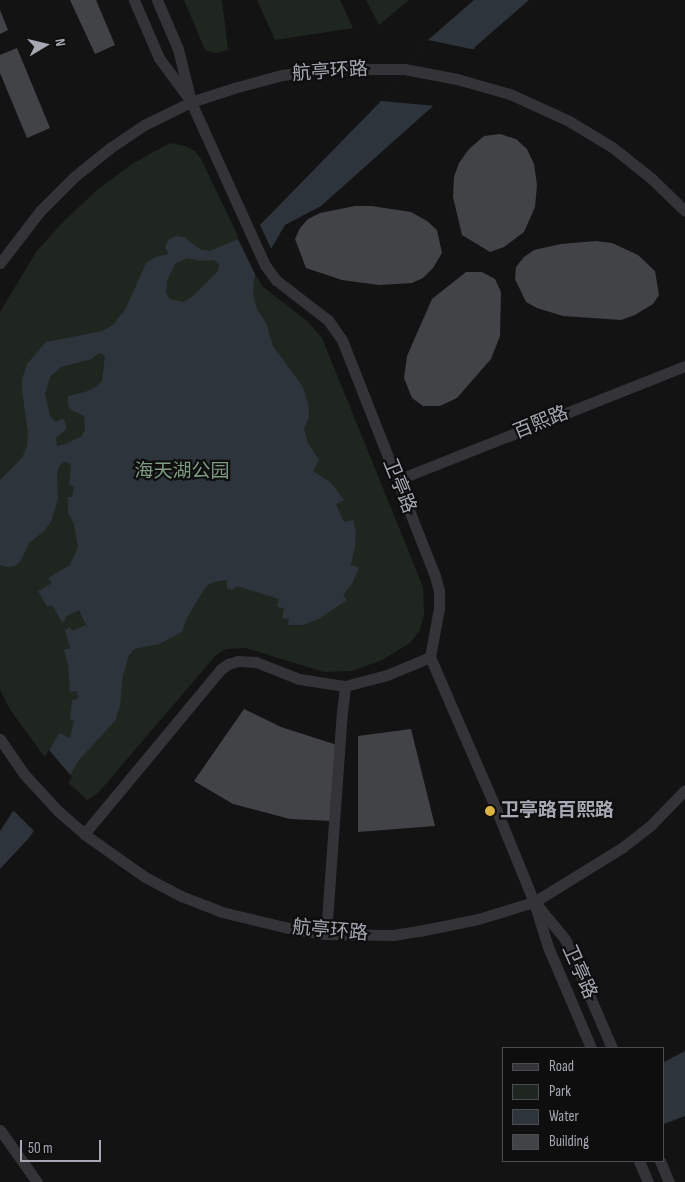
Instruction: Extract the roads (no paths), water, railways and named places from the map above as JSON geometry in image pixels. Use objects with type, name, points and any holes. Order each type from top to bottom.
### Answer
[{"type":"street","points":[[134,0],[159,58],[191,102]]},
{"type":"street","points":[[156,0],[178,49],[191,102]]},
{"type":"street","name":"航亭环路","points":[[0,263],[40,211],[74,177],[110,148],[144,125],[191,102],[282,75],[352,68],[404,69],[457,79],[510,94],[570,121],[612,146],[651,178],[685,211]]},
{"type":"street","name":"卫亭路","points":[[191,102],[265,265],[276,280],[321,313],[342,340],[439,591],[437,628],[430,657],[534,902],[548,947],[591,1047]]},
{"type":"street","name":"百熙路","points":[[397,480],[685,366]]},
{"type":"street","points":[[84,834],[221,669],[228,664],[238,661],[256,662],[299,679],[345,686],[387,675],[430,657]]},
{"type":"street","points":[[326,934],[345,686]]},
{"type":"street","name":"航亭环路","points":[[0,739],[24,774],[58,811],[84,834],[137,872],[181,896],[222,912],[259,922],[326,934],[393,935],[419,932],[478,919],[534,902],[624,848],[652,824],[685,790]]},
{"type":"street","name":"卫亭路","points":[[534,902],[565,939],[612,1047]]},
{"type":"street","points":[[0,1130],[37,1182]]},
{"type":"street","points":[[639,1162],[648,1182]]},
{"type":"street","points":[[660,1162],[669,1182]]},
{"type":"water","points":[[474,0],[529,0],[476,46],[432,107],[321,206],[285,225],[254,278],[253,295],[257,309],[266,323],[273,346],[303,387],[308,403],[309,416],[304,429],[308,443],[319,460],[313,471],[331,483],[344,500],[336,504],[344,522],[353,520],[356,532],[351,565],[359,568],[352,584],[343,595],[347,600],[320,618],[304,625],[288,625],[289,619],[282,618],[284,608],[277,607],[279,599],[237,586],[232,590],[227,588],[227,580],[214,582],[206,586],[187,618],[182,632],[159,644],[134,649],[129,655],[123,675],[120,706],[115,721],[79,760],[56,799],[29,838],[0,869],[0,831],[29,787],[59,733],[70,738],[74,721],[70,719],[72,700],[78,699],[77,691],[70,692],[68,664],[64,650],[70,648],[65,630],[70,627],[72,631],[86,625],[79,610],[65,617],[66,620],[62,622],[52,605],[47,607],[38,591],[52,583],[48,578],[70,565],[78,547],[74,524],[68,513],[68,497],[72,497],[74,486],[69,485],[71,466],[69,463],[64,462],[59,466],[57,474],[58,499],[51,522],[44,531],[29,543],[21,561],[15,566],[0,565],[0,480],[22,458],[27,446],[28,432],[22,379],[27,364],[46,342],[102,331],[113,325],[126,308],[146,263],[155,257],[169,254],[165,248],[168,240],[175,236],[184,237],[201,250],[210,251],[236,240],[260,225],[381,101],[428,40]],"holes":[[[187,258],[200,261],[214,260],[219,264],[218,271],[192,297],[183,302],[170,299],[166,293],[167,281],[175,264]],[[99,353],[105,356],[102,381],[96,387],[85,392],[68,396],[68,405],[71,410],[84,416],[85,429],[82,436],[57,446],[56,438],[66,429],[66,424],[63,418],[56,422],[50,416],[45,394],[50,377],[61,367],[92,359]]]},
{"type":"water","points":[[685,1051],[685,1116],[665,1124],[665,1061]]},
{"type":"place","name":"卫亭路百熙路","points":[[490,811]]},
{"type":"park label","name":"海天湖公园","points":[[182,472]]}]
